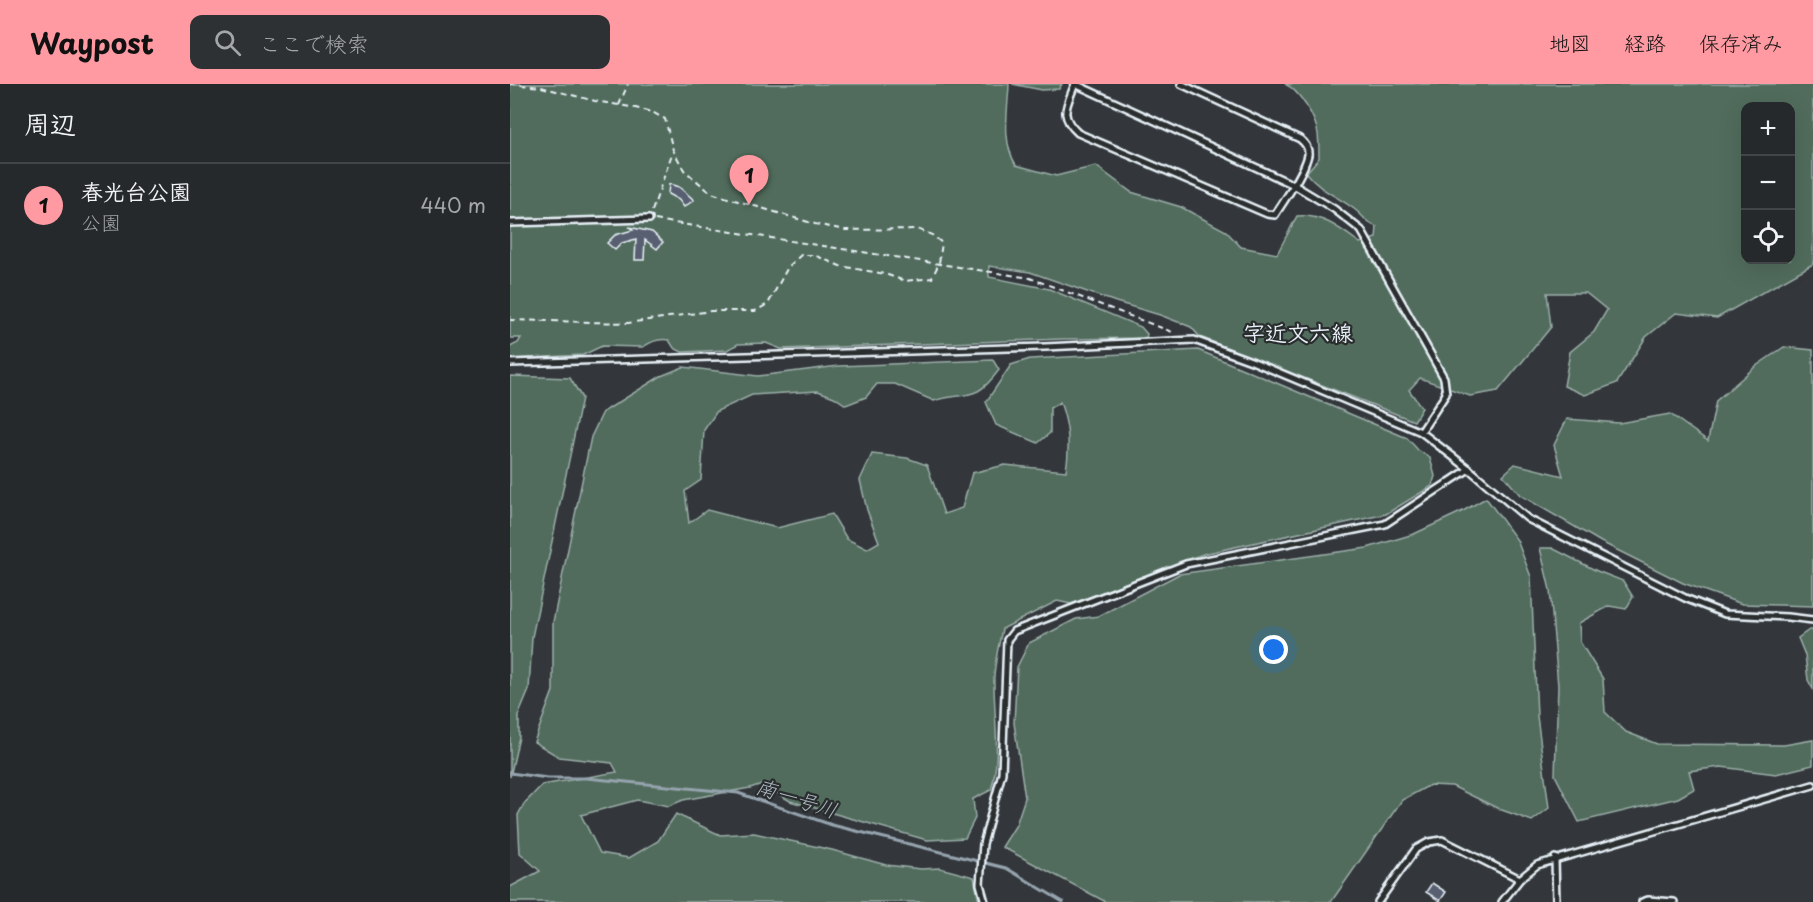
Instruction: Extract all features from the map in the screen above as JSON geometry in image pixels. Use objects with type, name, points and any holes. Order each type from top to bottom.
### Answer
[{"type":"lane","points":[[1181,84],[1300,139],[1306,145],[1308,154],[1294,185],[1275,214],[1266,214],[1078,133],[1068,124],[1065,112],[1075,84],[1294,185],[1334,208],[1361,230],[1444,378],[1446,394],[1421,432]]},
{"type":"lane","points":[[510,223],[649,219]]},
{"type":"lane","points":[[510,363],[1045,347],[1194,340],[1254,362],[1421,432],[1528,519],[1685,598],[1725,614],[1813,620]]},
{"type":"lane","points":[[985,902],[980,884],[983,844],[1002,773],[1007,640],[1014,631],[1186,564],[1386,524],[1469,469]]},
{"type":"lane","points":[[1502,902],[1520,879],[1537,865],[1555,858],[1813,785]]},
{"type":"lane","points":[[1378,902],[1416,849],[1429,842],[1442,840],[1520,879]]},
{"type":"lane","points":[[1555,858],[1556,902]]},
{"type":"lane","points":[[1642,902],[1648,900],[1674,902]]},
{"type":"path","points":[[510,84],[541,87],[652,112],[665,119],[673,150],[684,170],[711,193],[815,224],[845,230],[917,229],[932,235],[942,243],[939,264],[932,278],[905,280],[840,266],[814,255],[801,255],[789,267],[768,304],[755,311],[711,311],[628,323],[510,320]]},
{"type":"path","points":[[619,105],[628,84]]},
{"type":"path","points":[[673,150],[649,219],[1030,278],[1194,340]]},
{"type":"green space","points":[[510,84],[1009,84],[1007,136],[1008,146],[1016,165],[1056,176],[1096,166],[1131,192],[1181,207],[1226,231],[1241,247],[1277,254],[1297,216],[1323,220],[1360,243],[1376,238],[1377,227],[1319,186],[1306,173],[1319,158],[1317,128],[1301,98],[1285,84],[1813,84],[1813,264],[1717,318],[1676,313],[1646,337],[1617,383],[1585,395],[1564,386],[1570,352],[1594,332],[1607,310],[1586,293],[1547,293],[1551,327],[1498,391],[1470,396],[1420,378],[1409,390],[1422,408],[1414,421],[1200,337],[1191,327],[1160,315],[1030,272],[989,266],[989,277],[1049,289],[1141,327],[1147,334],[1146,338],[781,349],[766,343],[738,344],[727,350],[682,352],[674,348],[669,340],[662,340],[643,347],[602,346],[583,355],[510,359],[510,347],[518,343],[521,338],[510,338]]},
{"type":"green space","points":[[1012,84],[1062,84],[1059,89],[1042,90]]},
{"type":"green space","points":[[1784,347],[1813,350],[1813,606],[1742,604],[1683,583],[1601,542],[1520,495],[1503,475],[1515,464],[1563,476],[1554,445],[1567,419],[1619,423],[1670,414],[1708,441],[1716,401],[1756,366]]},
{"type":"green space","points":[[1198,350],[1407,438],[1418,450],[1430,458],[1435,476],[1432,486],[1386,514],[1203,554],[1071,604],[1057,601],[1002,629],[994,676],[997,748],[994,776],[991,790],[973,799],[975,818],[965,838],[927,840],[790,801],[762,784],[683,800],[669,806],[637,800],[581,815],[600,853],[629,858],[658,841],[676,814],[720,835],[754,833],[832,850],[886,865],[921,869],[940,868],[974,877],[979,902],[510,902],[510,887],[540,871],[520,853],[518,815],[524,804],[542,785],[617,772],[612,763],[559,757],[534,742],[553,691],[553,622],[591,437],[603,412],[661,376],[683,367],[758,376],[839,366],[993,360],[999,370],[984,387],[967,395],[934,401],[895,384],[877,384],[866,397],[846,405],[818,391],[752,395],[717,411],[704,430],[701,480],[685,491],[689,523],[707,510],[777,528],[832,514],[847,539],[867,549],[879,542],[867,510],[860,480],[872,454],[907,458],[927,465],[944,514],[962,508],[972,473],[1005,465],[1066,471],[1068,436],[1060,402],[1050,408],[1050,433],[1038,443],[996,425],[986,402],[1011,365],[1030,359]]},
{"type":"green space","points":[[510,376],[570,378],[582,398],[532,637],[529,690],[519,714],[519,737],[510,777]]},
{"type":"green space","points":[[1486,498],[1517,540],[1531,577],[1537,716],[1549,808],[1532,821],[1499,809],[1452,786],[1430,785],[1402,800],[1331,902],[1106,902],[1002,847],[1016,825],[1025,798],[1014,723],[1017,667],[1029,643],[1076,619],[1099,616],[1179,574],[1367,548],[1414,534]]},
{"type":"green space","points":[[1540,548],[1552,548],[1597,571],[1623,581],[1633,597],[1626,609],[1609,606],[1579,623],[1580,642],[1603,679],[1605,712],[1626,732],[1657,744],[1784,745],[1813,740],[1813,765],[1776,774],[1721,767],[1689,771],[1694,789],[1678,798],[1579,822],[1555,775],[1558,686],[1550,590]]},
{"type":"green space","points":[[1809,630],[1813,630],[1813,689],[1808,680],[1805,655],[1798,638]]},
{"type":"building","points":[[669,184],[679,187],[694,200],[684,207],[679,200],[668,194]]},
{"type":"building","points":[[629,227],[652,232],[663,242],[657,249],[645,240],[644,260],[635,260],[636,239],[622,243],[615,250],[607,243],[615,235],[633,230]]},
{"type":"building","points":[[1432,883],[1446,892],[1440,901],[1426,892]]},
{"type":"waterway","name":"南一号川","points":[[510,773],[738,793],[832,825],[1006,868],[1063,902]]},
{"type":"place","name":"春光台公園","points":[[749,205]]},
{"type":"district","name":"字近文六線","points":[[1298,331]]}]
